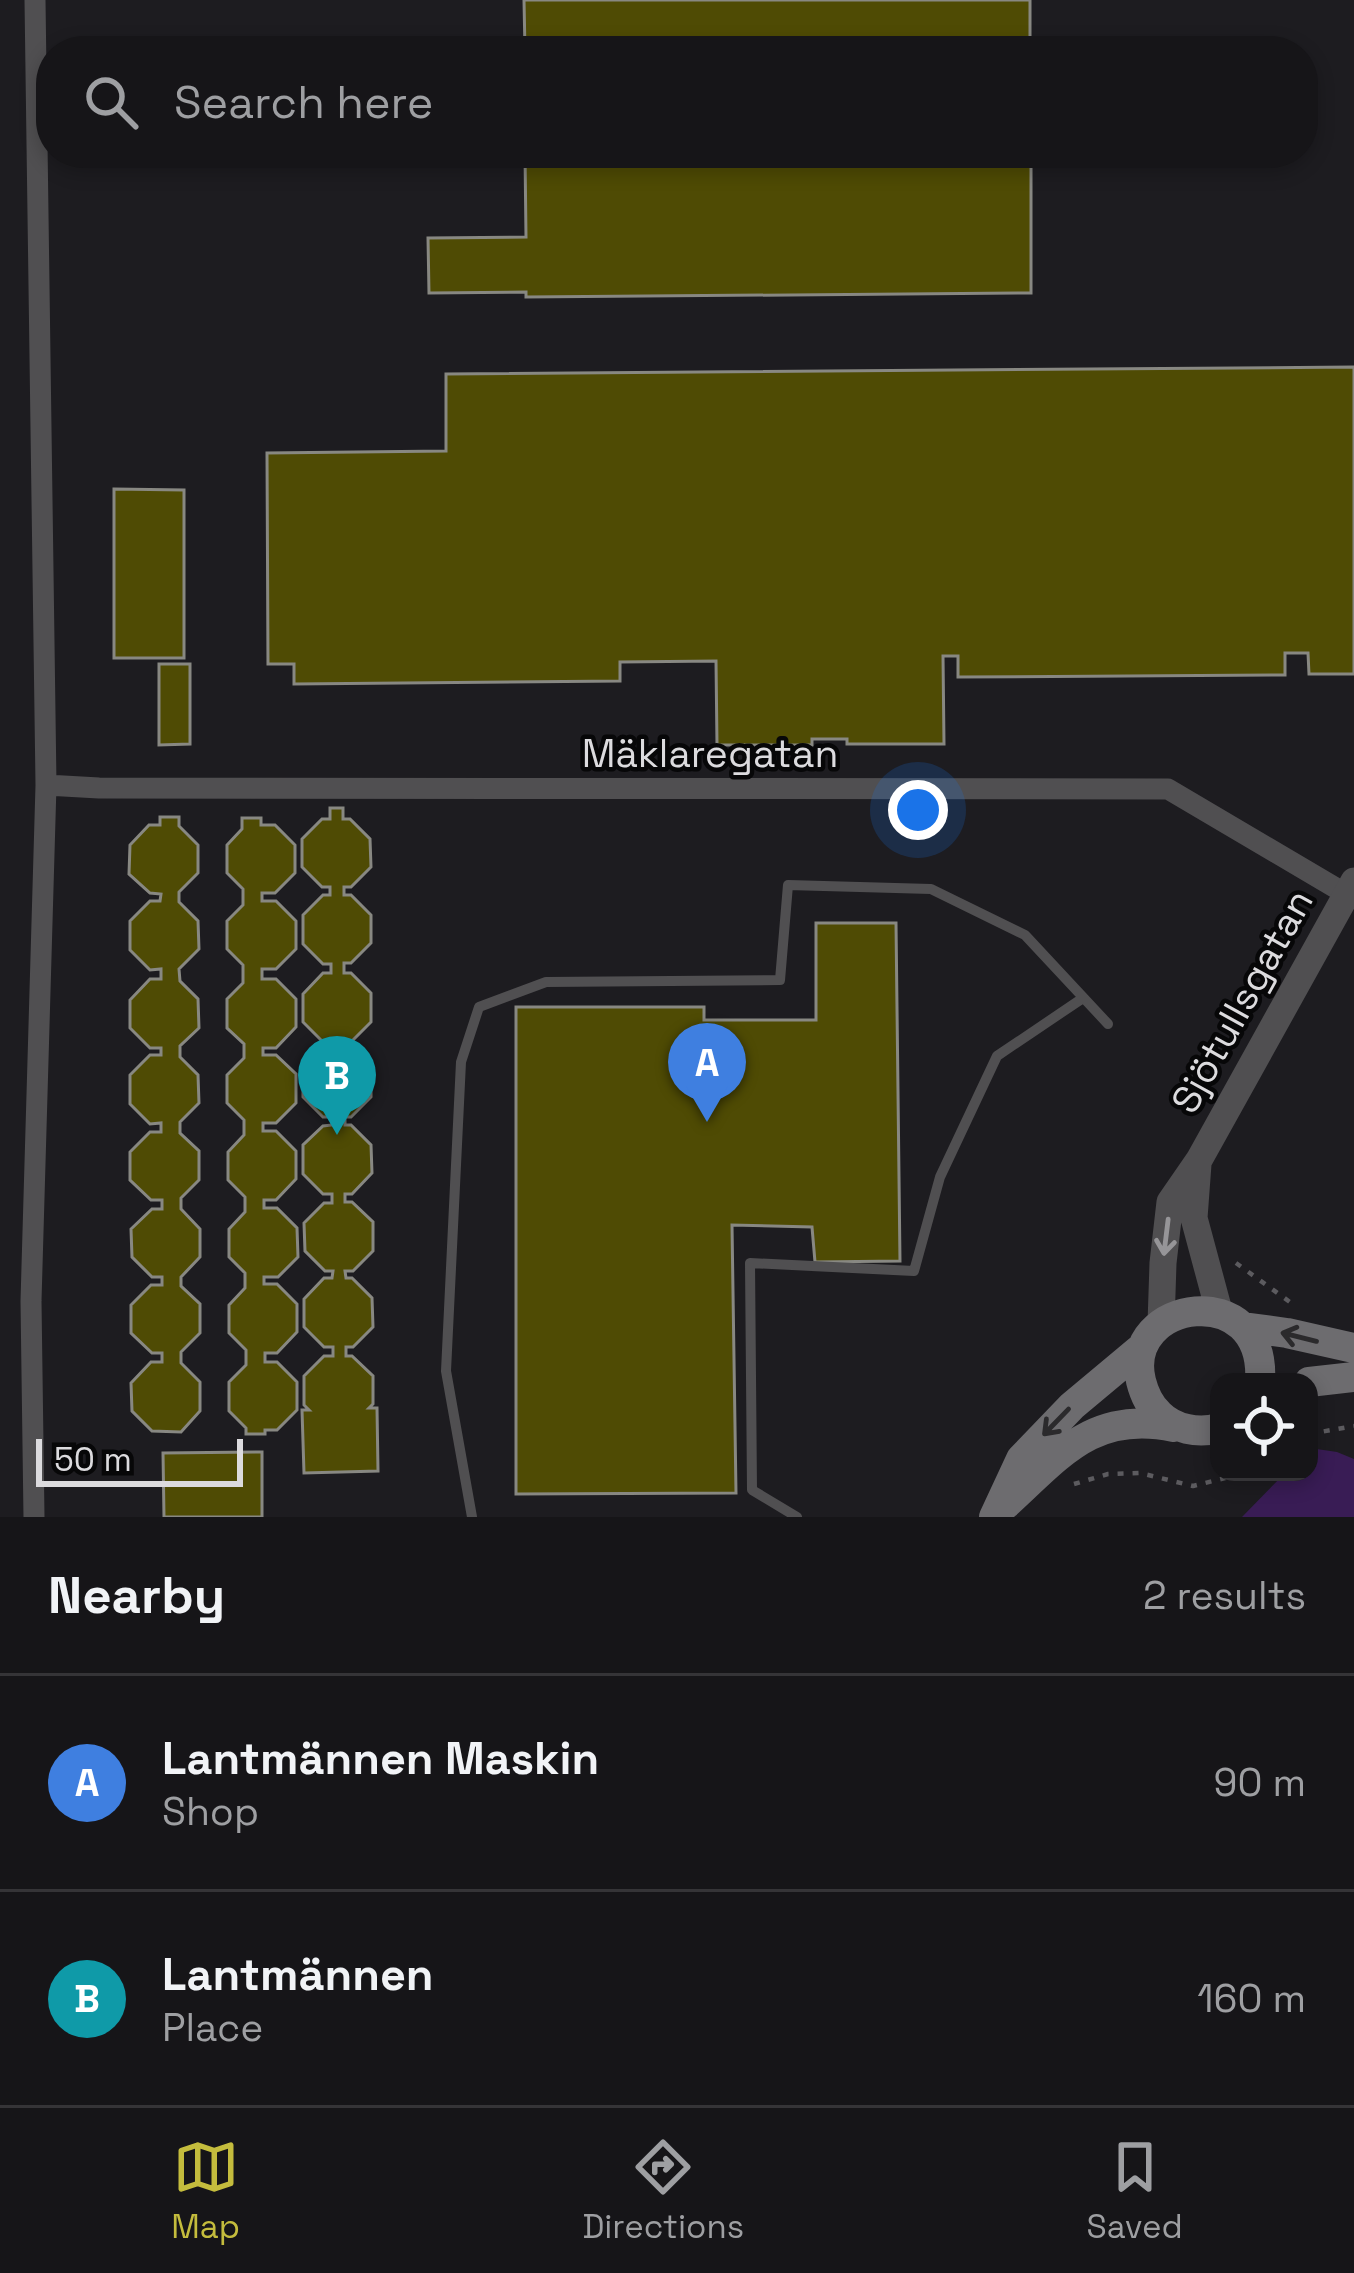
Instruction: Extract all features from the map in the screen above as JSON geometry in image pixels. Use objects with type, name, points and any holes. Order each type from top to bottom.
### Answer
[{"type":"main road","points":[[995,1515],[1021,1459],[1072,1406],[1176,1315],[1193,1310],[1354,1348]]},
{"type":"main road","points":[[1231,1319],[1255,1342],[1260,1373]]},
{"type":"main road","points":[[1139,1350],[1142,1388],[1150,1404],[1180,1428]]},
{"type":"main road","points":[[1318,1381],[1354,1377]]},
{"type":"main road","points":[[995,1515],[1077,1440],[1130,1421],[1210,1431]]},
{"type":"street","points":[[35,0],[36,71]]},
{"type":"street","points":[[34,1517],[31,1300],[46,785],[37,168]]},
{"type":"street","name":"Mäklaregatan","points":[[46,785],[1168,789],[1350,887]]},
{"type":"street","name":"Sjötullsgatan","points":[[1161,1324],[1170,1202],[1199,1160],[1350,887]]},
{"type":"street","name":"Sjötullsgatan","points":[[1199,1160],[1194,1218],[1231,1319]]},
{"type":"lane","points":[[472,1517],[446,1371],[461,1062],[479,1007],[546,982],[780,980],[788,885],[931,889],[1025,935],[1108,1024]]},
{"type":"lane","points":[[797,1517],[752,1490],[750,1263],[914,1271],[940,1178],[998,1056],[1083,998]]},
{"type":"path","points":[[1227,1250],[1240,1267],[1294,1304],[1302,1337]]},
{"type":"path","points":[[1318,1432],[1354,1426]]},
{"type":"path","points":[[1064,1490],[1108,1474],[1141,1473],[1193,1486],[1213,1481]]},
{"type":"shaded area","points":[[1318,1449],[1354,1459],[1354,1517],[1242,1517],[1277,1481],[1318,1481]]},
{"type":"building","points":[[524,0],[1030,0],[1030,36],[525,36]]},
{"type":"building","points":[[525,168],[1031,168],[1031,293],[526,297],[526,292],[429,293],[428,238],[526,237]]},
{"type":"building","points":[[1354,367],[1354,674],[1309,674],[1308,653],[1285,653],[1285,675],[958,677],[958,656],[943,656],[944,744],[847,744],[847,739],[812,739],[812,745],[717,745],[716,661],[620,662],[620,681],[294,684],[294,664],[268,664],[267,453],[446,451],[446,374]]},
{"type":"building","points":[[114,489],[184,490],[184,658],[114,658]]},
{"type":"building","points":[[159,664],[190,664],[190,744],[159,745]]},
{"type":"building","points":[[330,808],[343,808],[343,819],[350,819],[370,839],[371,867],[351,887],[344,887],[344,895],[351,895],[371,915],[371,943],[351,963],[344,963],[344,973],[351,973],[371,993],[371,1022],[351,1042],[344,1042],[344,1049],[351,1049],[371,1068],[371,1097],[351,1117],[345,1117],[345,1125],[351,1125],[371,1145],[372,1173],[352,1194],[345,1194],[345,1202],[352,1202],[373,1222],[373,1251],[353,1271],[345,1271],[346,1278],[352,1278],[372,1298],[373,1327],[353,1347],[346,1347],[346,1356],[373,1376],[369,1408],[377,1408],[378,1471],[304,1473],[302,1410],[309,1410],[304,1405],[304,1376],[324,1356],[333,1356],[333,1347],[324,1347],[304,1327],[304,1299],[324,1278],[332,1278],[333,1271],[325,1271],[305,1251],[304,1223],[324,1203],[332,1203],[332,1194],[323,1194],[303,1174],[303,1145],[323,1126],[332,1125],[332,1117],[323,1117],[303,1097],[303,1069],[322,1049],[331,1049],[331,1042],[323,1042],[303,1022],[303,994],[323,973],[331,973],[331,964],[323,964],[303,944],[303,915],[323,895],[330,895],[330,887],[322,887],[302,867],[302,839],[322,819],[330,819]]},
{"type":"building","points":[[160,817],[179,817],[179,826],[198,845],[198,873],[179,892],[179,902],[198,921],[199,949],[179,969],[180,981],[198,999],[199,1028],[180,1046],[180,1057],[198,1075],[199,1103],[180,1122],[180,1133],[199,1151],[199,1180],[181,1198],[181,1209],[200,1229],[200,1257],[181,1277],[181,1286],[200,1304],[200,1333],[181,1352],[181,1363],[200,1382],[200,1411],[181,1432],[152,1431],[132,1411],[131,1383],[151,1362],[162,1362],[162,1353],[152,1353],[131,1333],[131,1305],[151,1285],[162,1285],[162,1277],[152,1277],[132,1257],[131,1229],[152,1209],[162,1209],[162,1200],[151,1200],[130,1180],[130,1152],[150,1132],[161,1132],[161,1123],[150,1124],[130,1104],[130,1075],[150,1055],[161,1055],[161,1048],[150,1048],[130,1028],[130,1000],[150,979],[161,979],[161,969],[150,970],[130,950],[130,921],[150,901],[160,901],[161,894],[150,893],[129,874],[130,845],[149,825],[160,825]]},
{"type":"building","points":[[242,818],[261,818],[261,825],[275,825],[295,845],[295,873],[275,893],[262,893],[262,901],[276,901],[296,921],[296,949],[276,969],[262,969],[262,979],[276,979],[296,999],[296,1027],[276,1048],[263,1048],[263,1055],[276,1055],[296,1074],[296,1103],[276,1123],[263,1123],[263,1131],[276,1131],[296,1151],[296,1179],[276,1200],[264,1200],[264,1208],[277,1208],[297,1228],[298,1257],[278,1277],[264,1277],[264,1284],[277,1284],[297,1304],[297,1332],[277,1353],[265,1353],[265,1362],[277,1362],[297,1382],[297,1410],[277,1430],[265,1430],[265,1434],[246,1434],[229,1411],[229,1382],[246,1365],[246,1350],[229,1333],[229,1305],[245,1288],[245,1273],[229,1257],[229,1229],[245,1212],[245,1197],[228,1180],[228,1152],[244,1135],[244,1120],[227,1103],[227,1075],[244,1058],[244,1044],[227,1028],[227,999],[243,983],[243,965],[227,949],[227,921],[243,905],[243,889],[227,873],[227,845],[242,829]]},
{"type":"building","points":[[816,923],[896,923],[900,1261],[815,1262],[812,1227],[732,1225],[736,1493],[516,1494],[516,1007],[704,1007],[704,1020],[816,1020]]},
{"type":"building","points":[[262,1452],[262,1517],[164,1517],[163,1453]]},
{"type":"place","name":"Lantmännen Maskin","points":[[707,1122]]},
{"type":"place","name":"Lantmännen","points":[[337,1135]]}]
